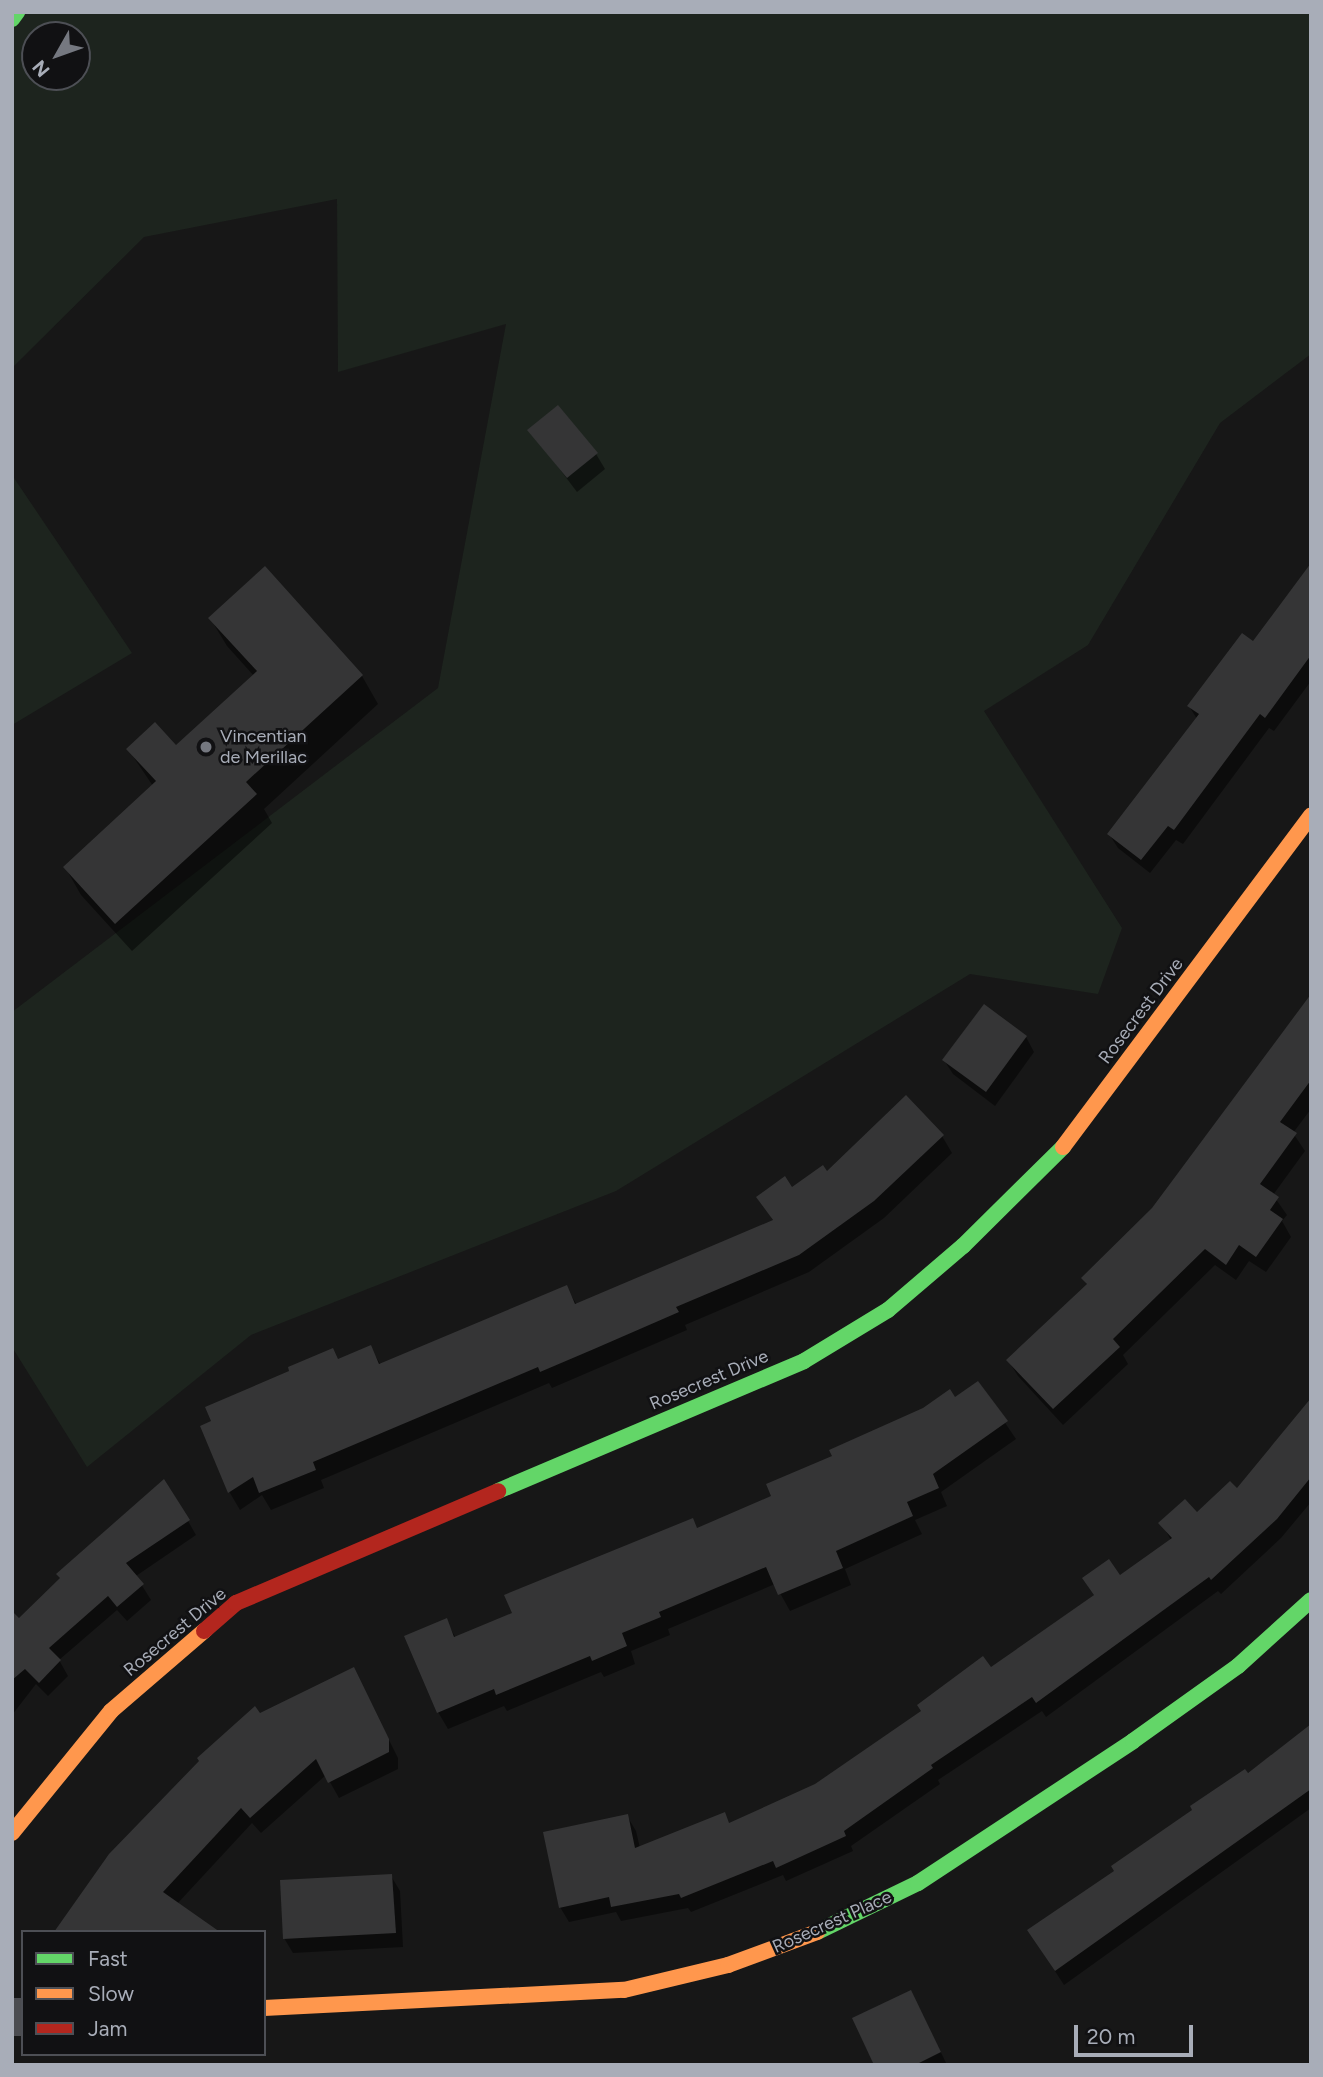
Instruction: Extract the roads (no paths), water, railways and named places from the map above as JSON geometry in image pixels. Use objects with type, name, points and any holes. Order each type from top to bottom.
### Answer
[{"type":"street","points":[[12,19],[17,12]]},
{"type":"street","name":"Rosecrest Drive","points":[[12,1833],[111,1711],[236,1603],[804,1361],[888,1310],[964,1246],[1058,1153],[1311,816]]},
{"type":"street","name":"Rosecrest Place","points":[[266,2008],[624,1990],[729,1965],[827,1928],[918,1883],[1133,1741],[1238,1666],[1311,1600]]},
{"type":"place","name":"Vincentian de Merillac","points":[[206,747]]}]
